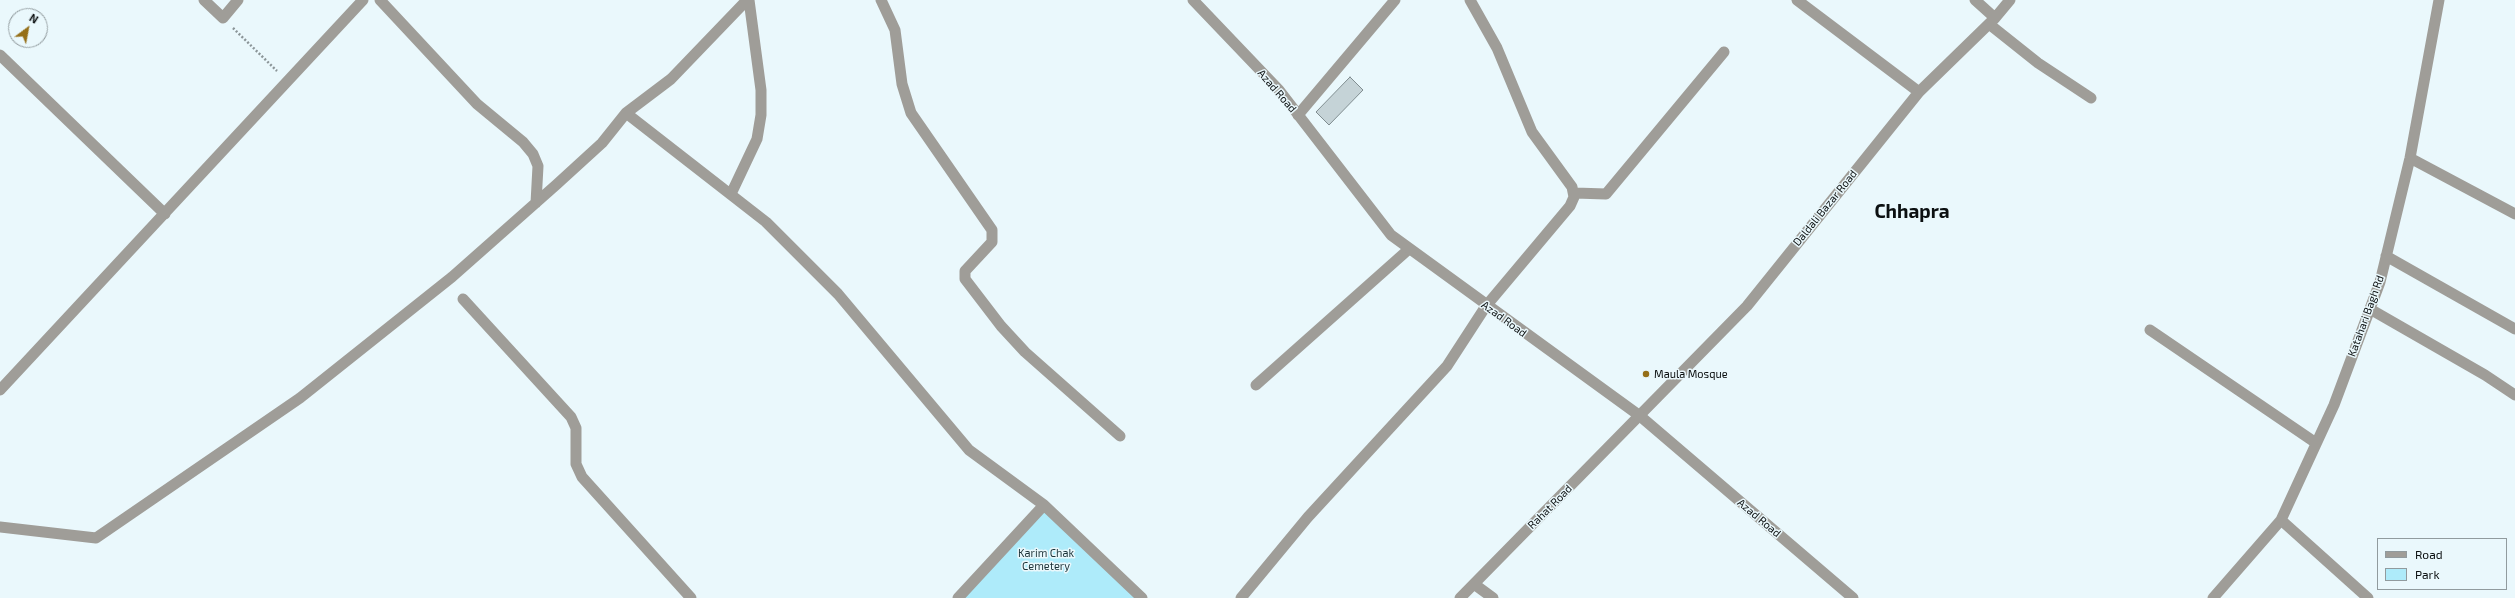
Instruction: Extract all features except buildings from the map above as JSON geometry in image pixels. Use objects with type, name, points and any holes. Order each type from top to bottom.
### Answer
[{"type":"street","points":[[204,0],[223,18],[238,0]]},
{"type":"street","points":[[0,390],[363,0]]},
{"type":"street","points":[[380,0],[477,104],[522,142],[533,154],[538,166],[536,203]]},
{"type":"street","points":[[0,527],[96,538],[300,398],[452,277],[536,203],[602,143],[626,113],[671,79],[748,0]]},
{"type":"street","points":[[731,194],[756,139],[761,115],[761,90],[748,0]]},
{"type":"street","points":[[881,0],[895,30],[902,84],[911,113],[992,230],[992,242],[965,271],[965,279],[1001,326],[1025,352],[1120,436]]},
{"type":"street","name":"Azad Road","points":[[1193,0],[1278,90],[1390,235],[1486,306],[1640,416],[1853,598]]},
{"type":"street","points":[[1298,115],[1395,0]]},
{"type":"street","points":[[1470,0],[1497,48],[1532,132],[1575,192]]},
{"type":"street","points":[[1797,0],[1919,92]]},
{"type":"street","points":[[1975,0],[1992,21],[2033,59],[2091,98]]},
{"type":"street","name":"Daldali Bazar Road","points":[[1640,416],[1746,306],[1919,92],[1992,21],[2010,0]]},
{"type":"street","name":"Katahari Bagh Rd","points":[[2213,598],[2281,520],[2334,405],[2370,309],[2386,256],[2410,158],[2438,0]]},
{"type":"street","points":[[1575,192],[1606,194],[1724,52]]},
{"type":"street","points":[[0,55],[165,214]]},
{"type":"street","points":[[626,113],[766,222],[838,294],[969,450],[1044,505],[1142,598]]},
{"type":"street","points":[[2410,158],[2515,214]]},
{"type":"street","points":[[1241,598],[1308,517],[1447,366],[1486,306],[1570,206],[1575,192]]},
{"type":"street","points":[[1256,385],[1409,249]]},
{"type":"street","points":[[2386,256],[2515,329]]},
{"type":"street","points":[[463,299],[571,417],[576,428],[576,464],[582,477],[691,598]]},
{"type":"street","points":[[2370,309],[2485,375],[2515,396]]},
{"type":"street","points":[[2150,330],[2316,443]]},
{"type":"street","name":"Rahat Road","points":[[1460,598],[1640,416]]},
{"type":"street","points":[[958,598],[1044,505]]},
{"type":"street","points":[[2281,520],[2368,598]]},
{"type":"street","points":[[1474,584],[1493,598]]},
{"type":"path","points":[[223,18],[288,81]]},
{"type":"green space","name":"Karim Chak Cemetery","points":[[1044,505],[1142,598],[957,598]]},
{"type":"place","name":"Maula Mosque","points":[[1646,374]]},
{"type":"district","name":"Chhapra","points":[[1912,212]]}]
